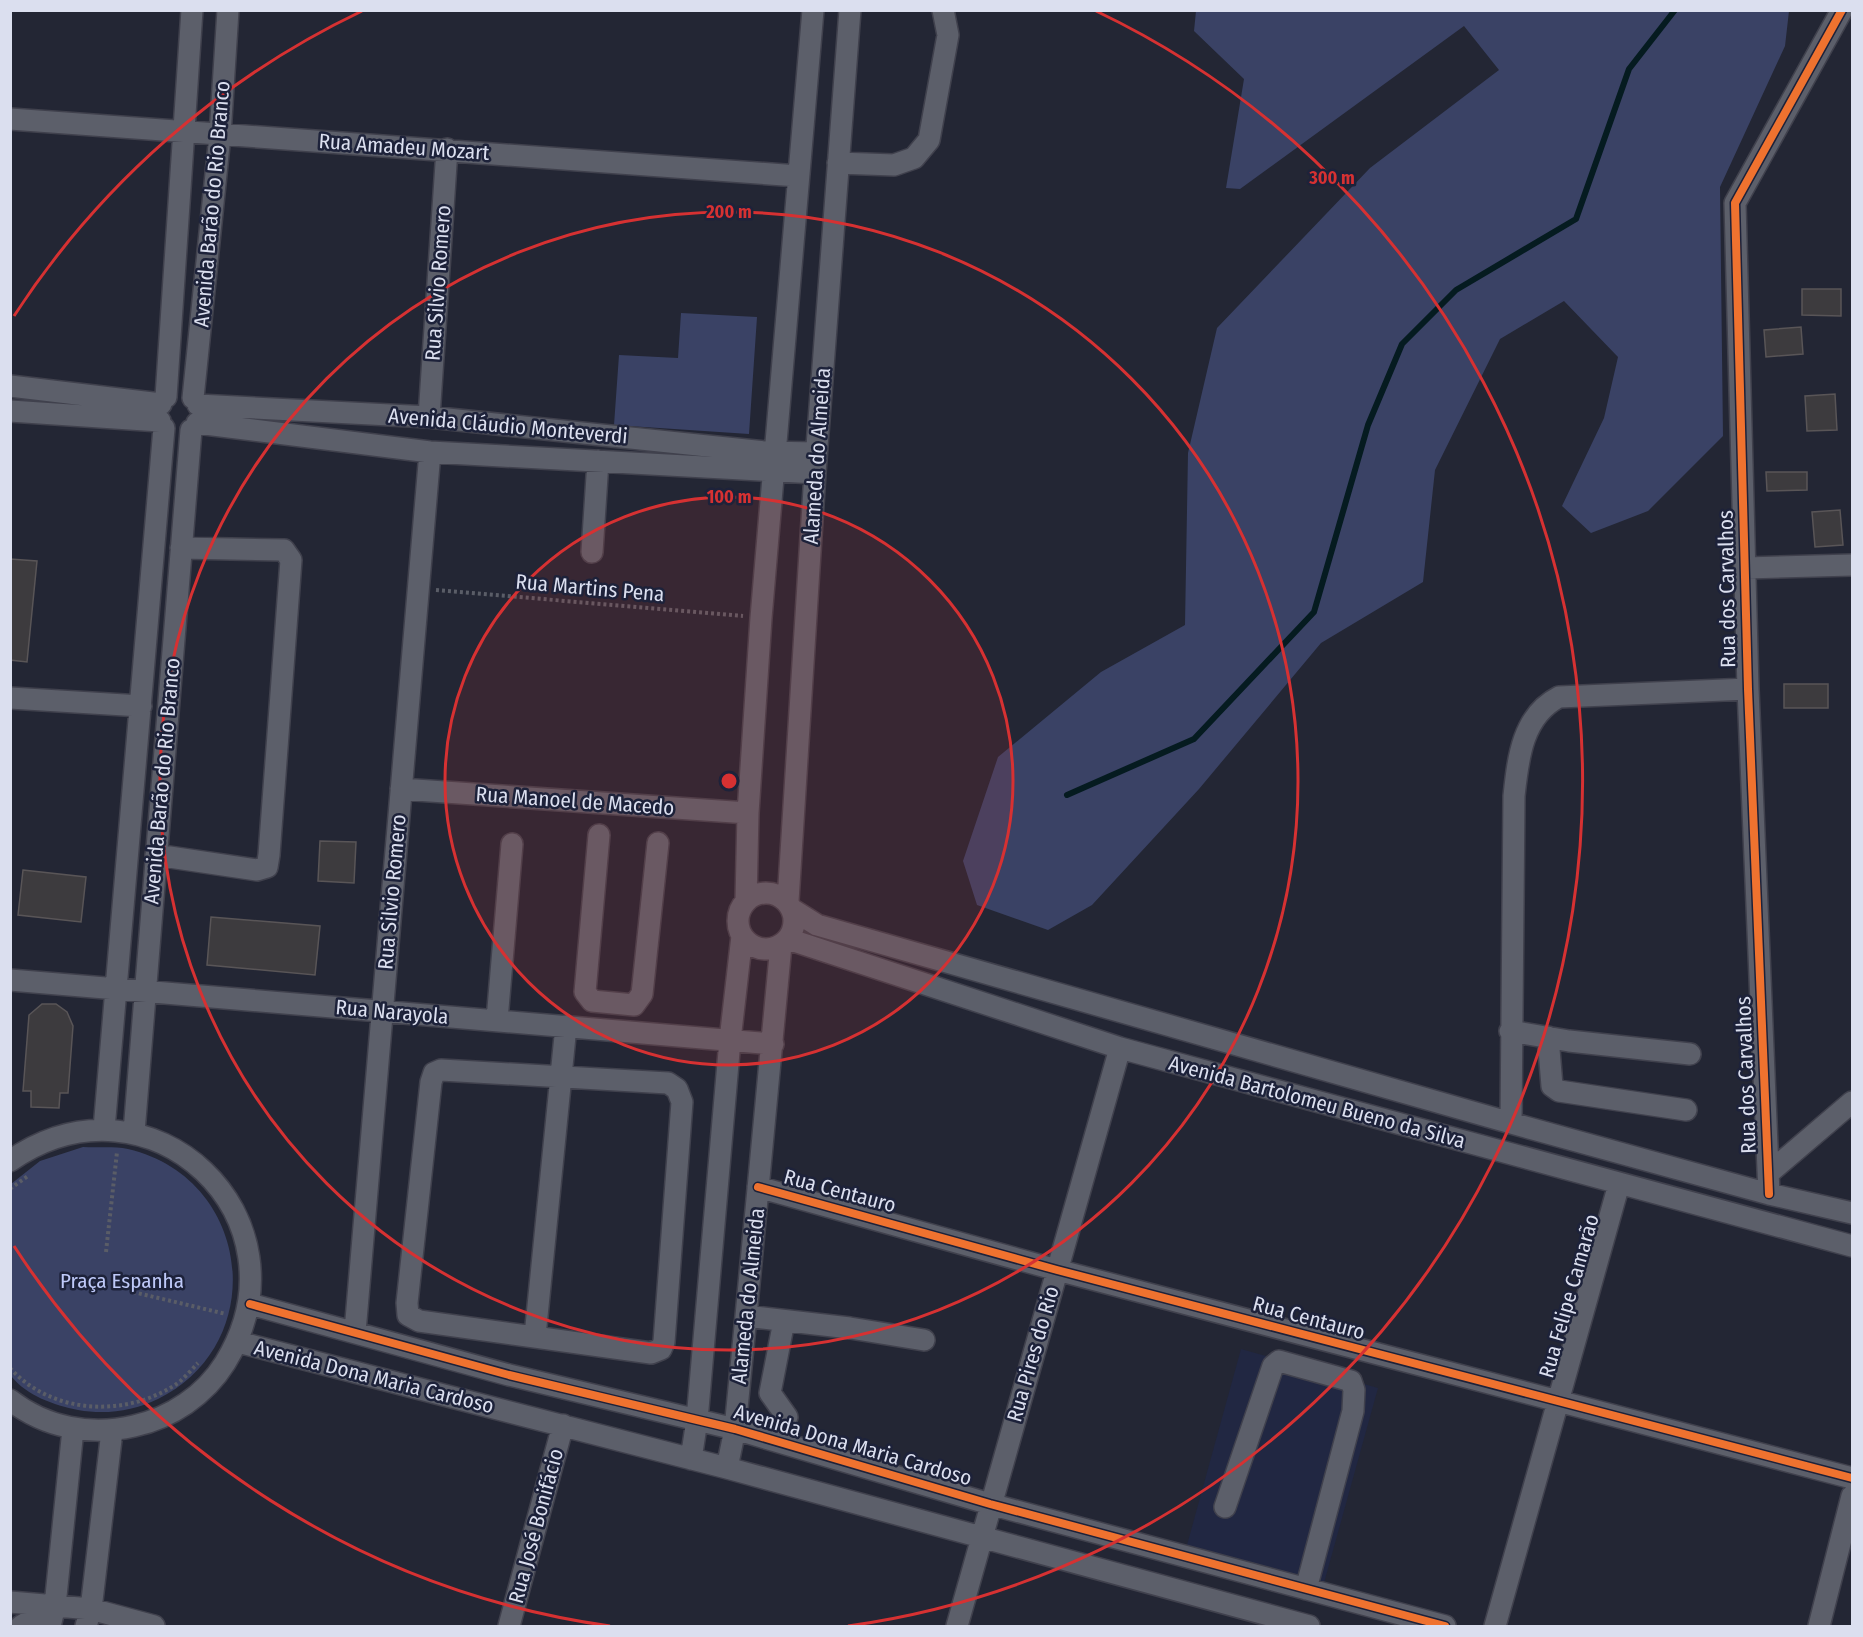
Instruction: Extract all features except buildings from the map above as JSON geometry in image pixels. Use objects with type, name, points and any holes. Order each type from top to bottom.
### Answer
[{"type":"street","name":"Avenida Barão do Rio Branco","points":[[104,1129],[141,706],[192,10]]},
{"type":"street","name":"Avenida Barão do Rio Branco","points":[[134,1132],[181,548],[220,135],[228,10]]},
{"type":"street","name":"Alameda do Almeida","points":[[746,901],[748,813],[761,618],[813,10]]},
{"type":"street","name":"Alameda do Almeida","points":[[790,905],[816,463],[850,10]]},
{"type":"street","points":[[838,163],[894,165],[914,158],[929,140],[948,34],[943,10]]},
{"type":"street","name":"Rua dos Carvalhos","points":[[1769,1194],[1748,689],[1735,202],[1842,10]]},
{"type":"street","name":"Rua Amadeu Mozart","points":[[10,119],[798,176]]},
{"type":"street","name":"Rua Silvio Romero","points":[[429,417],[447,149]]},
{"type":"street","points":[[10,386],[163,412],[177,434],[195,414],[180,392],[163,412]]},
{"type":"street","points":[[10,411],[163,412]]},
{"type":"street","name":"Avenida Cláudio Monteverdi","points":[[195,414],[429,417],[775,461]]},
{"type":"street","name":"Avenida Cláudio Monteverdi","points":[[195,414],[429,452],[598,461],[816,463]]},
{"type":"street","name":"Rua Silvio Romero","points":[[355,1332],[429,452]]},
{"type":"street","points":[[592,552],[598,461]]},
{"type":"street","points":[[156,855],[257,870],[267,867],[269,855],[291,560],[284,550],[181,548]]},
{"type":"street","points":[[1746,568],[1852,565]]},
{"type":"street","points":[[1511,1123],[1510,1031],[1514,796],[1524,740],[1533,719],[1546,704],[1559,698],[1748,689]]},
{"type":"street","points":[[10,698],[141,706]]},
{"type":"street","name":"Rua Manoel de Macedo","points":[[401,789],[748,813]]},
{"type":"street","points":[[599,835],[585,993],[592,1001],[634,1005],[642,994],[658,843]]},
{"type":"street","points":[[497,1020],[512,844]]},
{"type":"street","points":[[759,893],[774,893],[790,905],[795,925],[784,942],[767,949],[752,946],[742,936],[738,917],[746,901],[759,893]]},
{"type":"street","name":"Avenida Bartolomeu Bueno da Silva","points":[[790,905],[817,925],[1511,1123],[1769,1194],[1852,1213]]},
{"type":"street","name":"Alameda do Almeida","points":[[691,1459],[698,1420],[730,1040],[742,936]]},
{"type":"street","name":"Alameda do Almeida","points":[[728,1468],[735,1429],[784,942]]},
{"type":"street","name":"Avenida Bartolomeu Bueno da Silva","points":[[784,942],[1120,1048],[1852,1246]]},
{"type":"street","name":"Rua Narayola","points":[[10,980],[773,1044]]},
{"type":"street","points":[[610,1029],[611,1003]]},
{"type":"street","points":[[535,1336],[563,1077],[566,1026]]},
{"type":"street","points":[[1510,1031],[1690,1054]]},
{"type":"street","points":[[1548,1037],[1552,1086],[1558,1091],[1686,1110]]},
{"type":"street","name":"Rua Pires do Rio","points":[[957,1626],[1120,1048]]},
{"type":"street","points":[[441,1070],[563,1077],[668,1083],[673,1085],[681,1095],[664,1342],[661,1349],[651,1353],[418,1321],[408,1315],[406,1303],[430,1082],[434,1073],[441,1070]]},
{"type":"street","points":[[1768,1173],[1852,1102]]},
{"type":"street","points":[[10,1161],[31,1146],[67,1133],[104,1129],[134,1132],[176,1149],[212,1177],[237,1215],[250,1258],[250,1304],[238,1342],[217,1377],[187,1404],[152,1422],[112,1431],[73,1429],[27,1413],[10,1400]]},
{"type":"street","name":"Rua Felipe Camarão","points":[[1495,1626],[1619,1184]]},
{"type":"street","name":"Rua Centauro","points":[[758,1187],[1057,1270],[1852,1478]]},
{"type":"street","name":"Avenida Dona Maria Cardoso","points":[[250,1304],[509,1375],[735,1429],[990,1504],[1445,1626]]},
{"type":"street","points":[[747,1316],[924,1340]]},
{"type":"street","points":[[784,1321],[770,1393],[787,1417]]},
{"type":"street","name":"Avenida Dona Maria Cardoso","points":[[238,1342],[728,1468],[1310,1626]]},
{"type":"street","points":[[1225,1507],[1273,1366],[1279,1361],[1351,1381],[1354,1390],[1353,1411],[1306,1589]]},
{"type":"street","name":"Rua José Bonifácio","points":[[509,1626],[563,1425]]},
{"type":"street","points":[[50,1626],[55,1606],[73,1429]]},
{"type":"street","points":[[88,1618],[112,1431]]},
{"type":"street","points":[[1819,1626],[1852,1496]]},
{"type":"street","points":[[10,1602],[55,1606],[88,1618],[154,1626]]},
{"type":"street","points":[[21,1626],[55,1606]]},
{"type":"path","points":[[106,1152],[127,1153]]},
{"type":"path","points":[[106,1252],[117,1152]]},
{"type":"path","points":[[10,1189],[36,1170]]},
{"type":"path","points":[[133,1292],[226,1315],[227,1304]]},
{"type":"path","points":[[10,1368],[20,1379],[55,1400],[97,1408],[136,1403],[175,1385],[206,1356]]},
{"type":"shaded area","points":[[1241,1349],[1378,1388],[1324,1583],[1187,1545]]},
{"type":"green space","points":[[1196,11],[1789,11],[1785,46],[1720,187],[1723,436],[1648,511],[1591,533],[1562,506],[1604,418],[1618,357],[1564,301],[1500,339],[1435,470],[1423,582],[1321,643],[1199,789],[1092,905],[1048,930],[977,905],[963,861],[998,757],[1101,672],[1185,625],[1188,453],[1217,328],[1370,168],[1499,70],[1464,26],[1240,189],[1226,188],[1244,79],[1194,31]]},
{"type":"green space","points":[[681,313],[757,317],[749,434],[614,425],[619,355],[678,358]]},
{"type":"green space","name":"Praça Espanha","points":[[83,1147],[128,1149],[170,1166],[201,1192],[222,1226],[232,1264],[231,1303],[218,1340],[194,1373],[158,1399],[119,1411],[78,1410],[60,1405],[33,1394],[11,1376],[11,1184],[40,1161]]},
{"type":"waterway","points":[[1067,795],[1194,739],[1314,612],[1368,425],[1402,344],[1456,290],[1576,219],[1629,69],[1675,10]]},
{"type":"cycle path","points":[[1769,1194],[1748,689],[1735,203],[1842,10]]},
{"type":"cycle path","points":[[758,1187],[1057,1270],[1852,1478]]},
{"type":"cycle path","points":[[250,1304],[509,1375],[735,1429],[990,1504],[1445,1626]]}]
